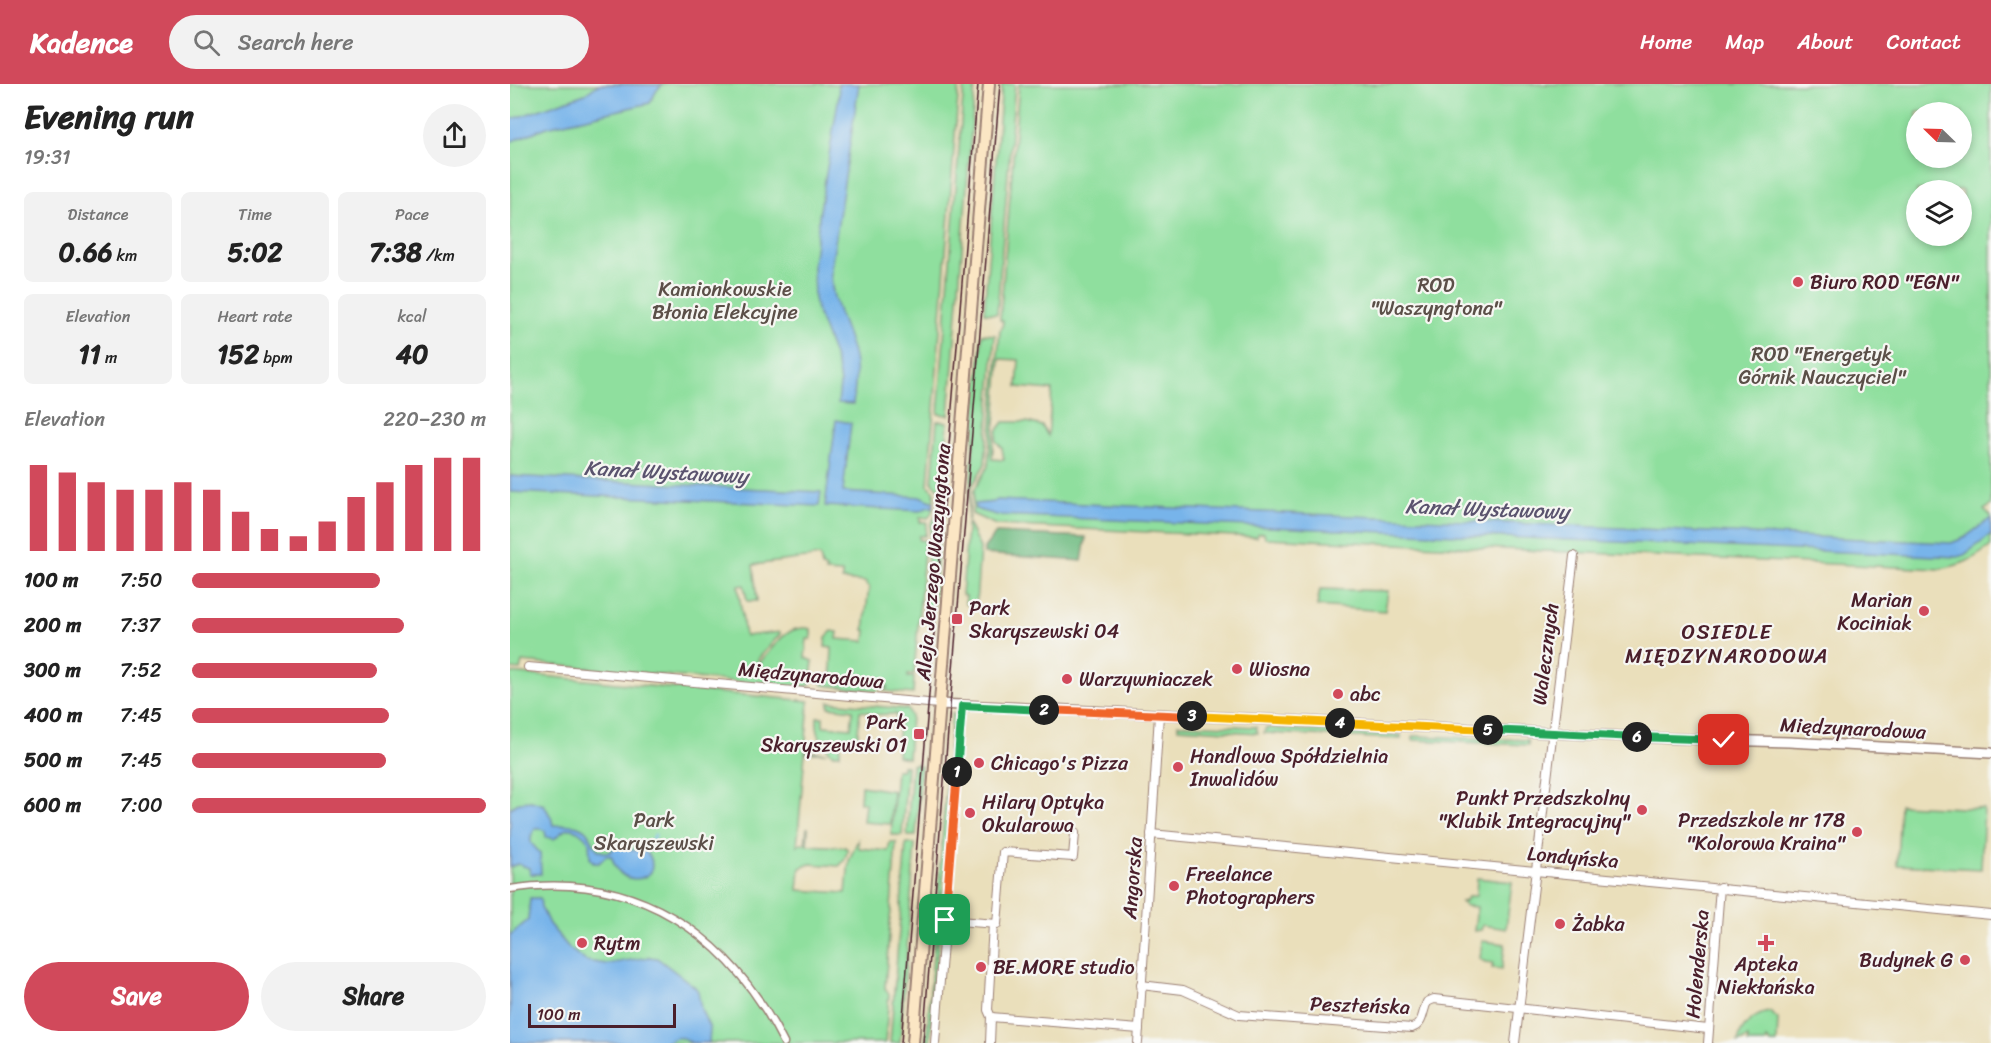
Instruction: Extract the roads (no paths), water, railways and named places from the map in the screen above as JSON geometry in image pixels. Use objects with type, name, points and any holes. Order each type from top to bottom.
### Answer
[{"type":"main road","name":"Aleja Jerzego Waszyngtona","points":[[913,1043],[989,84]]},
{"type":"street","name":"Walecznych","points":[[1515,1043],[1574,556]]},
{"type":"street","name":"Międzynarodowa","points":[[528,667],[962,706],[1991,753]]},
{"type":"street","points":[[935,1043],[962,706]]},
{"type":"street","name":"Angorska","points":[[1138,1043],[1159,715]]},
{"type":"street","points":[[945,920],[997,924],[1003,852],[1073,857],[1075,833]]},
{"type":"street","name":"Londyńska","points":[[1151,834],[1720,887],[1991,915]]},
{"type":"street","points":[[510,889],[556,885],[584,886],[615,893],[656,907],[705,939],[727,961],[764,1006],[784,1043]]},
{"type":"street","name":"Holenderska","points":[[1708,1043],[1720,887]]},
{"type":"street","points":[[990,1043],[992,1017],[988,1010],[993,924]]},
{"type":"street","name":"Peszteńska","points":[[1141,985],[1183,990],[1239,1015],[1412,1028],[1419,1024],[1426,1002],[1432,999],[1708,1029]]},
{"type":"street","points":[[992,1017],[1139,1029]]},
{"type":"water","points":[[599,84],[662,85],[650,103],[547,127],[510,142],[510,120],[585,94]]},
{"type":"water","points":[[838,84],[859,84],[831,269],[833,292],[854,358],[856,375],[853,404],[838,403],[840,384],[838,370],[814,299],[813,265],[839,95]]},
{"type":"water","points":[[836,420],[851,423],[843,492],[922,497],[934,502],[933,507],[921,511],[825,506]]},
{"type":"water","points":[[510,476],[821,492],[819,506],[510,492]]},
{"type":"water","points":[[997,500],[1951,543],[1964,538],[1991,518],[1991,535],[1958,557],[997,515],[975,509],[975,504]]},
{"type":"water","points":[[531,801],[544,805],[553,825],[578,826],[587,831],[596,847],[603,852],[610,852],[621,840],[630,850],[640,850],[648,854],[652,861],[651,872],[638,879],[624,876],[617,869],[611,856],[606,856],[599,863],[594,863],[590,858],[589,842],[574,829],[565,830],[554,839],[546,837],[542,829],[535,829],[531,836],[531,843],[540,853],[541,874],[530,874],[529,868],[518,864],[510,867],[510,808],[520,802]]},
{"type":"water","points":[[530,898],[540,898],[541,907],[549,924],[570,949],[586,961],[607,964],[649,957],[657,958],[695,987],[710,1029],[709,1043],[691,1043],[682,1038],[675,1038],[665,1043],[510,1043],[510,935],[528,920]]},
{"type":"waterway","points":[[645,852],[655,835]]},
{"type":"tram line","points":[[901,1043],[978,84]]},
{"type":"tram line","points":[[923,1043],[1000,84]]},
{"type":"place","name":"Biuro ROD \"EGN\"","points":[[1798,282]]},
{"type":"place","name":"Marian Kociniak","points":[[1924,611]]},
{"type":"place","name":"Park Skaryszewski 04","points":[[957,619]]},
{"type":"place","name":"Wiosna","points":[[1237,669]]},
{"type":"place","name":"Warzywniaczek","points":[[1067,679]]},
{"type":"place","name":"abc","points":[[1338,694]]},
{"type":"place","name":"Park Skaryszewski 01","points":[[919,734]]},
{"type":"place","name":"Chicago's Pizza","points":[[979,763]]},
{"type":"place","name":"Handlowa Spółdzielnia Inwalidów","points":[[1178,767]]},
{"type":"place","name":"Punkt Przedszkolny \"Klubik Integracyjny\"","points":[[1642,810]]},
{"type":"place","name":"Hilary Optyka Okularowa","points":[[970,813]]},
{"type":"place","name":"Przedszkole nr 178 \"Kolorowa Kraina\"","points":[[1857,832]]},
{"type":"place","name":"Freelance Photographers","points":[[1174,886]]},
{"type":"place","name":"Żabka","points":[[1560,924]]},
{"type":"place","name":"Rytm","points":[[582,943]]},
{"type":"place","name":"Apteka Niekłańska","points":[[1766,943]]},
{"type":"place","name":"Budynek G","points":[[1965,960]]},
{"type":"place","name":"BE.MORE studio","points":[[981,967]]},
{"type":"district","name":"OSIEDLE MIĘDZYNARODOWA","points":[[1727,644]]},
{"type":"park label","name":"ROD \"Waszyngtona\"","points":[[1436,296]]},
{"type":"park label","name":"Kamionkowskie Błonia Elekcyjne","points":[[725,300]]},
{"type":"park label","name":"ROD \"Energetyk Górnik Nauczyciel\"","points":[[1822,366]]},
{"type":"park label","name":"Park Skaryszewski","points":[[654,832]]},
{"type":"water label","name":"Kanał Wystawowy","points":[[666,472]]},
{"type":"water label","name":"Kanał Wystawowy","points":[[1487,509]]}]
